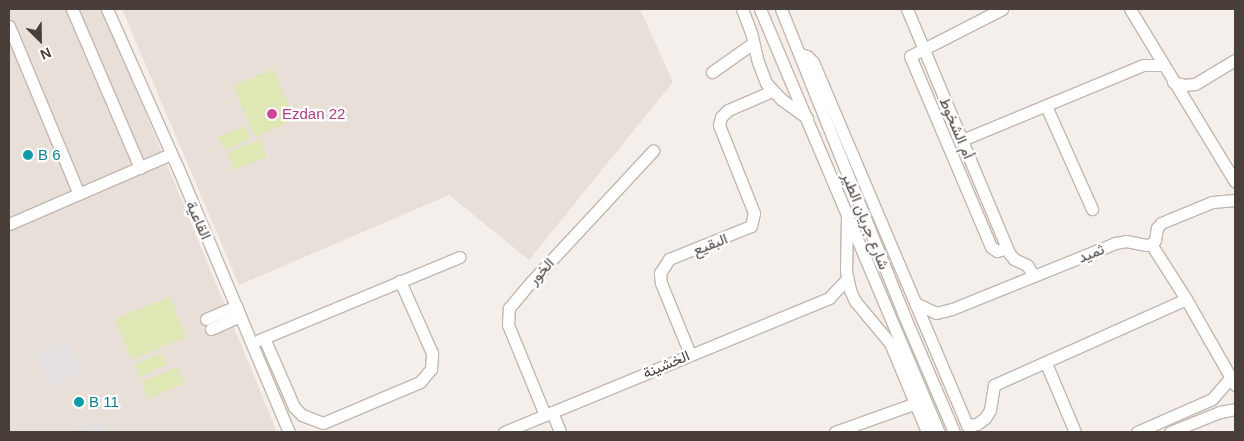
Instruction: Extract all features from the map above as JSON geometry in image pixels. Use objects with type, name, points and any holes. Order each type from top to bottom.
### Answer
[{"type":"street","points":[[72,9],[140,168]]},
{"type":"street","name":"القاعية","points":[[107,9],[238,311],[288,432]]},
{"type":"street","points":[[742,9],[760,71],[772,91],[807,118]]},
{"type":"street","name":"شارع جريان الطير","points":[[760,9],[939,432]]},
{"type":"street","name":"شارع جريان الطير","points":[[781,9],[843,149],[903,313],[954,432]]},
{"type":"street","name":"أم الشخوط","points":[[907,9],[996,225],[1014,259],[1030,269],[1034,276]]},
{"type":"street","points":[[923,49],[1002,9]]},
{"type":"street","points":[[1130,9],[1162,65],[1235,182]]},
{"type":"street","points":[[10,33],[79,194]]},
{"type":"street","points":[[712,72],[753,43]]},
{"type":"street","name":"أم الشخوط","points":[[923,49],[910,56],[992,249],[997,251],[1007,248]]},
{"type":"street","points":[[1173,82],[1184,85],[1195,84],[1235,60]]},
{"type":"street","points":[[962,140],[1143,65],[1162,65]]},
{"type":"street","points":[[1189,107],[1190,95],[1195,84]]},
{"type":"street","name":"البقيع","points":[[690,354],[661,283],[660,273],[669,259],[748,229],[751,226],[754,218],[719,131],[720,120],[726,112],[772,91]]},
{"type":"street","points":[[1046,106],[1092,209]]},
{"type":"street","points":[[843,149],[915,303],[968,428],[985,418],[990,410],[994,385],[1186,298]]},
{"type":"street","name":"الخور","points":[[560,432],[548,414],[508,325],[509,308],[532,280],[653,151]]},
{"type":"street","points":[[9,224],[170,154]]},
{"type":"street","points":[[961,175],[974,170]]},
{"type":"street","points":[[1137,432],[1212,399],[1233,381],[1186,298],[1151,244],[1155,240],[1158,226],[1164,222],[1212,202],[1235,200]]},
{"type":"street","name":"شارع جريان الطير","points":[[847,212],[847,279],[855,301],[890,343],[927,432]]},
{"type":"street","points":[[984,230],[996,225]]},
{"type":"street","name":"ثميد","points":[[936,313],[952,310],[1119,242],[1151,244]]},
{"type":"street","points":[[251,343],[458,257]]},
{"type":"street","name":"الخشينة","points":[[504,432],[829,298],[847,279]]},
{"type":"street","points":[[264,338],[294,408],[302,415],[322,423],[420,382],[431,369],[432,353],[400,281]]},
{"type":"street","name":"الخشينة","points":[[829,298],[855,301]]},
{"type":"street","points":[[915,303],[936,313],[928,321],[926,328]]},
{"type":"street","points":[[208,324],[238,311]]},
{"type":"street","points":[[1048,368],[1075,432]]},
{"type":"street","points":[[835,432],[916,403]]},
{"type":"street","points":[[1170,432],[1235,408]]},
{"type":"shaded area","points":[[9,9],[103,9],[277,432],[9,432]]},
{"type":"shaded area","points":[[122,9],[640,9],[673,82],[529,260],[449,195],[239,285]]},
{"type":"shaded area","points":[[68,340],[82,373],[49,387],[35,353]]},
{"type":"shaded area","points":[[103,418],[109,432],[71,432]]},
{"type":"green space","points":[[273,69],[295,120],[255,137],[233,86]]},
{"type":"green space","points":[[245,126],[250,139],[224,150],[218,137]]},
{"type":"green space","points":[[260,139],[267,157],[234,170],[227,153]]},
{"type":"green space","points":[[170,297],[186,337],[131,360],[115,319]]},
{"type":"green space","points":[[161,353],[166,365],[140,377],[135,365]]},
{"type":"green space","points":[[177,367],[184,384],[148,399],[141,382]]},
{"type":"place","name":"Ezdan 22","points":[[272,114]]},
{"type":"place","name":"B 6","points":[[28,155]]},
{"type":"place","name":"B 11","points":[[79,402]]}]
